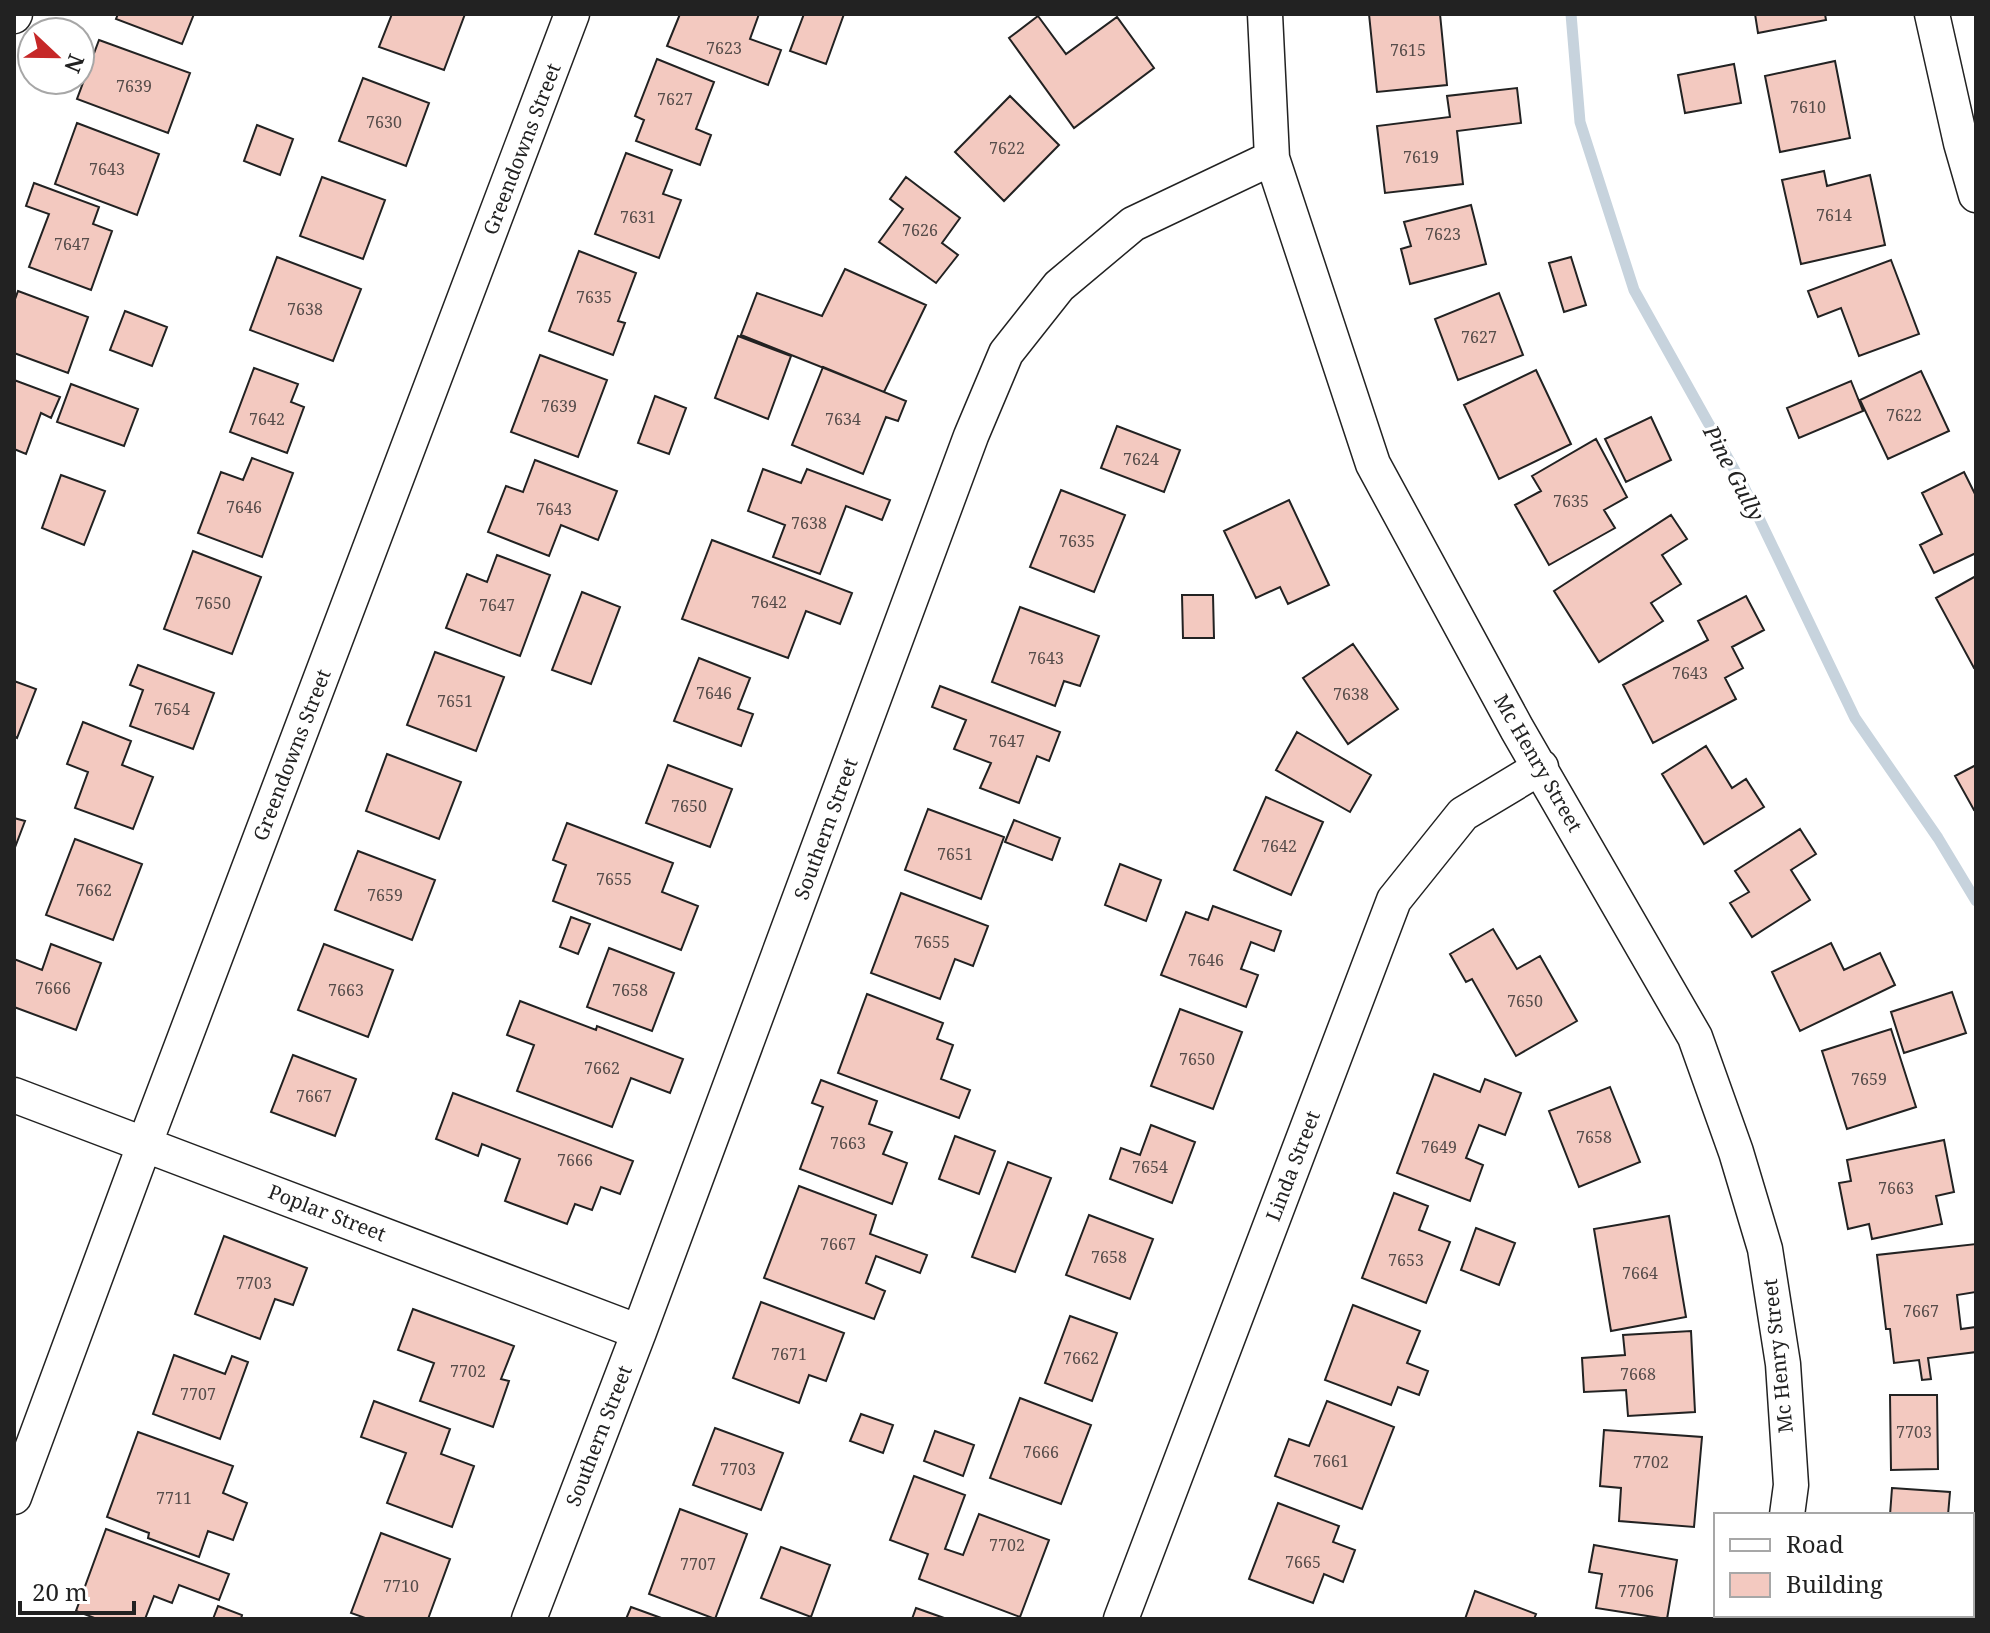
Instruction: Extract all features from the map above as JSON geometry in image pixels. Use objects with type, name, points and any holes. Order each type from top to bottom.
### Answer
[{"type":"street","name":"Greendowns Street","points":[[14,1497],[572,14]]},
{"type":"street","name":"Mc Henry Street","points":[[1265,14],[1272,158],[1373,464],[1517,729],[1695,1037],[1736,1152],[1765,1249],[1783,1364],[1791,1485],[1787,1513]]},
{"type":"street","points":[[1932,14],[1976,195]]},
{"type":"street","name":"Southern Street","points":[[529,1619],[639,1332],[971,436],[1006,353],[1059,286],[1133,224],[1272,158]]},
{"type":"street","name":"Linda Street","points":[[1121,1619],[1394,900],[1463,814],[1541,767]]},
{"type":"street","name":"Poplar Street","points":[[14,1095],[639,1332]]},
{"type":"building","points":[[118,14],[194,14],[182,44],[116,19]]},
{"type":"building","points":[[392,14],[465,14],[444,70],[379,47]]},
{"type":"building","points":[[680,14],[759,14],[750,39],[781,50],[768,85],[667,46]]},
{"type":"building","points":[[804,14],[844,14],[826,64],[790,51]]},
{"type":"building","points":[[1369,14],[1440,14],[1447,85],[1377,92]]},
{"type":"building","points":[[1755,14],[1825,14],[1826,20],[1758,33]]},
{"type":"building","points":[[1038,16],[1066,54],[1117,17],[1154,68],[1074,128],[1009,38]]},
{"type":"building","points":[[99,40],[190,73],[168,133],[77,99],[78,96],[96,96],[96,48]]},
{"type":"building","points":[[657,59],[714,82],[696,129],[711,135],[700,165],[636,141],[644,120],[635,116]]},
{"type":"building","points":[[1835,61],[1850,138],[1780,152],[1765,76]]},
{"type":"building","points":[[1734,64],[1741,103],[1685,113],[1678,75]]},
{"type":"building","points":[[363,78],[429,103],[406,166],[339,141]]},
{"type":"building","points":[[1517,88],[1521,123],[1457,131],[1463,184],[1385,193],[1377,126],[1450,117],[1447,96]]},
{"type":"building","points":[[1010,96],[1059,145],[1004,201],[955,152]]},
{"type":"building","points":[[77,123],[159,154],[137,215],[55,184]]},
{"type":"building","points":[[257,125],[293,139],[280,175],[244,161]]},
{"type":"building","points":[[626,153],[672,170],[663,194],[681,200],[659,258],[595,234]]},
{"type":"building","points":[[1824,171],[1827,186],[1870,175],[1885,245],[1801,264],[1782,180]]},
{"type":"building","points":[[322,177],[385,200],[363,259],[300,236]]},
{"type":"building","points":[[906,177],[960,218],[942,243],[958,255],[936,283],[879,242],[903,209],[890,199]]},
{"type":"building","points":[[34,183],[99,207],[93,224],[112,231],[91,290],[29,267],[49,214],[26,206]]},
{"type":"building","points":[[1471,205],[1486,264],[1410,284],[1401,249],[1411,246],[1404,222]]},
{"type":"building","points":[[579,251],[636,273],[618,321],[625,323],[613,355],[549,331]]},
{"type":"building","points":[[277,257],[361,289],[333,361],[250,330]]},
{"type":"building","points":[[1571,257],[1586,305],[1564,312],[1549,263]]},
{"type":"building","points":[[1891,260],[1919,334],[1859,356],[1841,308],[1818,317],[1808,291]]},
{"type":"building","points":[[845,269],[926,305],[884,392],[741,335],[757,293],[822,316]]},
{"type":"building","points":[[18,291],[88,317],[68,373],[14,353],[14,302]]},
{"type":"building","points":[[1499,293],[1523,355],[1458,380],[1435,319]]},
{"type":"building","points":[[125,311],[167,327],[152,366],[110,350]]},
{"type":"building","points":[[738,336],[791,356],[768,419],[715,398]]},
{"type":"building","points":[[540,355],[607,380],[578,457],[511,432]]},
{"type":"building","points":[[823,367],[906,401],[898,421],[886,417],[863,474],[792,445]]},
{"type":"building","points":[[254,368],[298,384],[291,402],[304,407],[287,453],[230,432]]},
{"type":"building","points":[[1536,370],[1571,444],[1499,479],[1464,405]]},
{"type":"building","points":[[1921,371],[1949,431],[1888,459],[1860,400]]},
{"type":"building","points":[[14,380],[60,397],[51,418],[41,413],[26,454],[14,449]]},
{"type":"building","points":[[1851,381],[1863,411],[1799,438],[1787,408]]},
{"type":"building","points":[[71,384],[138,409],[124,446],[57,422]]},
{"type":"building","points":[[655,396],[686,408],[669,454],[638,443]]},
{"type":"building","points":[[1651,417],[1671,460],[1626,482],[1605,439]]},
{"type":"building","points":[[1117,426],[1180,450],[1164,492],[1101,468]]},
{"type":"building","points":[[1596,439],[1627,497],[1604,510],[1615,528],[1549,565],[1515,505],[1541,491],[1532,476]]},
{"type":"building","points":[[252,458],[293,473],[262,557],[198,533],[221,472],[243,480]]},
{"type":"building","points":[[535,460],[617,491],[598,540],[561,525],[549,556],[488,532],[506,486],[523,492]]},
{"type":"building","points":[[763,469],[801,483],[807,469],[890,500],[882,520],[846,506],[820,574],[773,557],[785,525],[748,511]]},
{"type":"building","points":[[1964,472],[1976,496],[1976,553],[1934,573],[1920,545],[1942,534],[1922,493]]},
{"type":"building","points":[[61,475],[105,491],[84,545],[42,528]]},
{"type":"building","points":[[1061,490],[1125,515],[1094,592],[1030,567]]},
{"type":"building","points":[[1289,500],[1329,585],[1288,604],[1280,587],[1256,598],[1224,531]]},
{"type":"building","points":[[1671,515],[1687,539],[1662,555],[1681,584],[1651,603],[1663,621],[1599,662],[1554,591]]},
{"type":"building","points":[[712,540],[852,593],[840,624],[806,611],[788,658],[682,619]]},
{"type":"building","points":[[193,551],[261,577],[232,654],[164,629]]},
{"type":"building","points":[[497,555],[550,575],[520,656],[446,628],[467,574],[487,582]]},
{"type":"building","points":[[1976,576],[1976,667],[1974,668],[1936,598]]},
{"type":"building","points":[[582,592],[620,607],[591,684],[552,670]]},
{"type":"building","points":[[1182,595],[1213,595],[1214,638],[1183,638]]},
{"type":"building","points":[[1746,596],[1764,630],[1732,647],[1743,668],[1725,678],[1736,699],[1653,743],[1623,685],[1708,640],[1698,621]]},
{"type":"building","points":[[1020,607],[1099,636],[1080,686],[1064,681],[1055,706],[992,682]]},
{"type":"building","points":[[1353,644],[1398,709],[1348,744],[1303,678]]},
{"type":"building","points":[[435,652],[504,677],[476,751],[407,725]]},
{"type":"building","points":[[699,658],[750,678],[738,709],[753,714],[741,746],[674,721]]},
{"type":"building","points":[[138,665],[214,693],[193,749],[130,726],[143,690],[130,685]]},
{"type":"building","points":[[14,681],[36,689],[17,738],[14,736]]},
{"type":"building","points":[[940,686],[1060,732],[1049,761],[1037,756],[1019,803],[980,788],[991,763],[954,749],[966,720],[932,707]]},
{"type":"building","points":[[83,722],[131,741],[122,765],[153,777],[133,829],[75,808],[88,772],[67,764]]},
{"type":"building","points":[[1297,732],[1371,775],[1350,812],[1276,770]]},
{"type":"building","points":[[1706,746],[1732,788],[1746,779],[1764,807],[1704,844],[1662,774]]},
{"type":"building","points":[[387,754],[461,782],[439,839],[366,811]]},
{"type":"building","points":[[668,765],[732,789],[710,847],[646,823]]},
{"type":"building","points":[[1976,765],[1976,809],[1974,810],[1955,776]]},
{"type":"building","points":[[1266,797],[1323,822],[1291,895],[1234,870]]},
{"type":"building","points":[[928,809],[1004,837],[981,899],[905,870]]},
{"type":"building","points":[[14,818],[25,821],[14,850]]},
{"type":"building","points":[[1014,820],[1060,838],[1052,860],[1005,842]]},
{"type":"building","points":[[567,823],[673,863],[662,892],[698,906],[681,950],[553,901],[566,865],[553,860]]},
{"type":"building","points":[[1800,829],[1816,854],[1791,870],[1810,900],[1752,937],[1730,903],[1749,892],[1735,871]]},
{"type":"building","points":[[75,839],[142,864],[113,940],[46,915]]},
{"type":"building","points":[[358,851],[435,880],[412,940],[335,910]]},
{"type":"building","points":[[1120,864],[1161,880],[1146,921],[1105,905]]},
{"type":"building","points":[[901,893],[988,926],[973,966],[955,959],[940,999],[871,973]]},
{"type":"building","points":[[1213,906],[1281,931],[1274,951],[1251,942],[1241,969],[1258,975],[1246,1007],[1161,975],[1186,912],[1208,920]]},
{"type":"building","points":[[571,917],[590,924],[578,954],[560,947]]},
{"type":"building","points":[[1493,929],[1517,969],[1540,956],[1577,1021],[1516,1056],[1472,979],[1466,982],[1450,954]]},
{"type":"building","points":[[1831,943],[1844,970],[1880,953],[1895,985],[1800,1031],[1772,972]]},
{"type":"building","points":[[51,944],[101,963],[76,1030],[14,1007],[14,959],[42,970]]},
{"type":"building","points":[[324,944],[393,970],[368,1037],[298,1010]]},
{"type":"building","points":[[609,948],[674,973],[652,1031],[587,1007]]},
{"type":"building","points":[[1952,992],[1966,1033],[1904,1053],[1891,1012]]},
{"type":"building","points":[[867,994],[943,1023],[937,1039],[953,1045],[941,1079],[970,1090],[959,1118],[838,1073]]},
{"type":"building","points":[[520,1001],[683,1059],[670,1093],[631,1078],[612,1127],[517,1091],[534,1045],[507,1035]]},
{"type":"building","points":[[1180,1009],[1242,1032],[1213,1109],[1151,1086]]},
{"type":"building","points":[[1891,1029],[1916,1107],[1847,1129],[1822,1051]]},
{"type":"building","points":[[293,1055],[356,1079],[335,1136],[271,1112]]},
{"type":"building","points":[[1434,1074],[1480,1092],[1485,1079],[1521,1093],[1505,1135],[1479,1125],[1466,1158],[1483,1165],[1470,1201],[1397,1173]]},
{"type":"building","points":[[821,1080],[877,1101],[869,1124],[892,1132],[883,1154],[907,1163],[892,1204],[800,1169],[823,1107],[812,1103]]},
{"type":"building","points":[[1610,1087],[1640,1162],[1579,1187],[1549,1111]]},
{"type":"building","points":[[453,1093],[633,1161],[620,1194],[601,1187],[592,1210],[575,1204],[567,1224],[505,1201],[520,1159],[482,1144],[478,1156],[436,1139]]},
{"type":"building","points":[[1151,1125],[1195,1142],[1172,1203],[1110,1179],[1121,1148],[1140,1155]]},
{"type":"building","points":[[955,1136],[995,1151],[979,1194],[939,1179]]},
{"type":"building","points":[[1944,1140],[1954,1192],[1936,1196],[1942,1224],[1872,1239],[1869,1224],[1848,1229],[1839,1183],[1851,1181],[1847,1160]]},
{"type":"building","points":[[1008,1162],[1051,1178],[1015,1272],[972,1257]]},
{"type":"building","points":[[799,1186],[876,1215],[870,1234],[927,1255],[920,1273],[876,1256],[866,1283],[885,1291],[874,1319],[764,1278]]},
{"type":"building","points":[[1394,1193],[1428,1206],[1419,1230],[1450,1242],[1426,1303],[1362,1278]]},
{"type":"building","points":[[1089,1215],[1153,1239],[1130,1299],[1066,1275]]},
{"type":"building","points":[[1669,1216],[1686,1317],[1611,1331],[1594,1229]]},
{"type":"building","points":[[1476,1228],[1515,1243],[1499,1285],[1461,1270]]},
{"type":"building","points":[[224,1236],[307,1268],[293,1305],[275,1299],[260,1339],[195,1314]]},
{"type":"building","points":[[1976,1244],[1976,1292],[1957,1295],[1961,1329],[1976,1327],[1976,1352],[1928,1358],[1931,1379],[1922,1380],[1919,1360],[1894,1363],[1890,1329],[1886,1329],[1877,1255]]},
{"type":"building","points":[[761,1302],[844,1333],[826,1381],[809,1375],[799,1403],[733,1378]]},
{"type":"building","points":[[1353,1305],[1420,1331],[1407,1363],[1428,1371],[1419,1395],[1398,1387],[1391,1405],[1325,1380]]},
{"type":"building","points":[[413,1309],[514,1346],[501,1379],[509,1381],[493,1427],[420,1401],[434,1363],[398,1350]]},
{"type":"building","points":[[1070,1316],[1117,1333],[1092,1401],[1045,1383]]},
{"type":"building","points":[[1691,1331],[1695,1412],[1628,1416],[1626,1390],[1584,1392],[1582,1358],[1625,1355],[1623,1335]]},
{"type":"building","points":[[174,1355],[225,1374],[232,1356],[248,1362],[220,1439],[153,1414]]},
{"type":"building","points":[[1890,1395],[1937,1395],[1938,1469],[1891,1470]]},
{"type":"building","points":[[1020,1398],[1091,1425],[1061,1504],[990,1478]]},
{"type":"building","points":[[374,1401],[450,1429],[441,1454],[474,1466],[452,1527],[387,1503],[406,1453],[361,1437]]},
{"type":"building","points":[[1327,1401],[1394,1427],[1362,1509],[1275,1476],[1289,1439],[1309,1446]]},
{"type":"building","points":[[861,1414],[893,1425],[883,1453],[850,1441]]},
{"type":"building","points":[[715,1428],[783,1453],[761,1510],[693,1485]]},
{"type":"building","points":[[1604,1430],[1702,1437],[1694,1527],[1619,1521],[1621,1488],[1600,1486]]},
{"type":"building","points":[[935,1431],[974,1445],[963,1476],[924,1461]]},
{"type":"building","points":[[138,1432],[233,1466],[223,1493],[247,1503],[233,1540],[208,1531],[199,1557],[148,1538],[149,1533],[107,1517]]},
{"type":"building","points":[[914,1476],[965,1495],[945,1549],[963,1555],[979,1514],[1049,1540],[1020,1617],[919,1579],[928,1554],[890,1540]]},
{"type":"building","points":[[1892,1488],[1950,1492],[1948,1513],[1890,1513]]},
{"type":"building","points":[[1278,1503],[1339,1526],[1333,1542],[1355,1550],[1343,1582],[1324,1574],[1313,1603],[1249,1579]]},
{"type":"building","points":[[680,1509],[747,1534],[715,1619],[649,1594]]},
{"type":"building","points":[[106,1529],[229,1574],[219,1600],[179,1585],[172,1603],[154,1596],[145,1619],[97,1619],[76,1611]]},
{"type":"building","points":[[381,1533],[450,1559],[428,1619],[368,1619],[351,1613]]},
{"type":"building","points":[[1594,1545],[1677,1560],[1667,1619],[1596,1608],[1602,1574],[1589,1572]]},
{"type":"building","points":[[781,1547],[830,1565],[811,1617],[761,1598]]},
{"type":"building","points":[[1475,1591],[1536,1614],[1534,1619],[1465,1619]]},
{"type":"building","points":[[218,1606],[242,1615],[241,1619],[213,1619]]},
{"type":"building","points":[[631,1607],[664,1619],[626,1619]]},
{"type":"building","points":[[916,1608],[947,1619],[912,1619]]},
{"type":"building","points":[[1879,1617],[1948,1617],[1948,1619]]},
{"type":"waterway","name":"Pine Gully","points":[[1571,14],[1580,122],[1634,290],[1744,487],[1855,718],[1938,838],[1976,901]]}]
